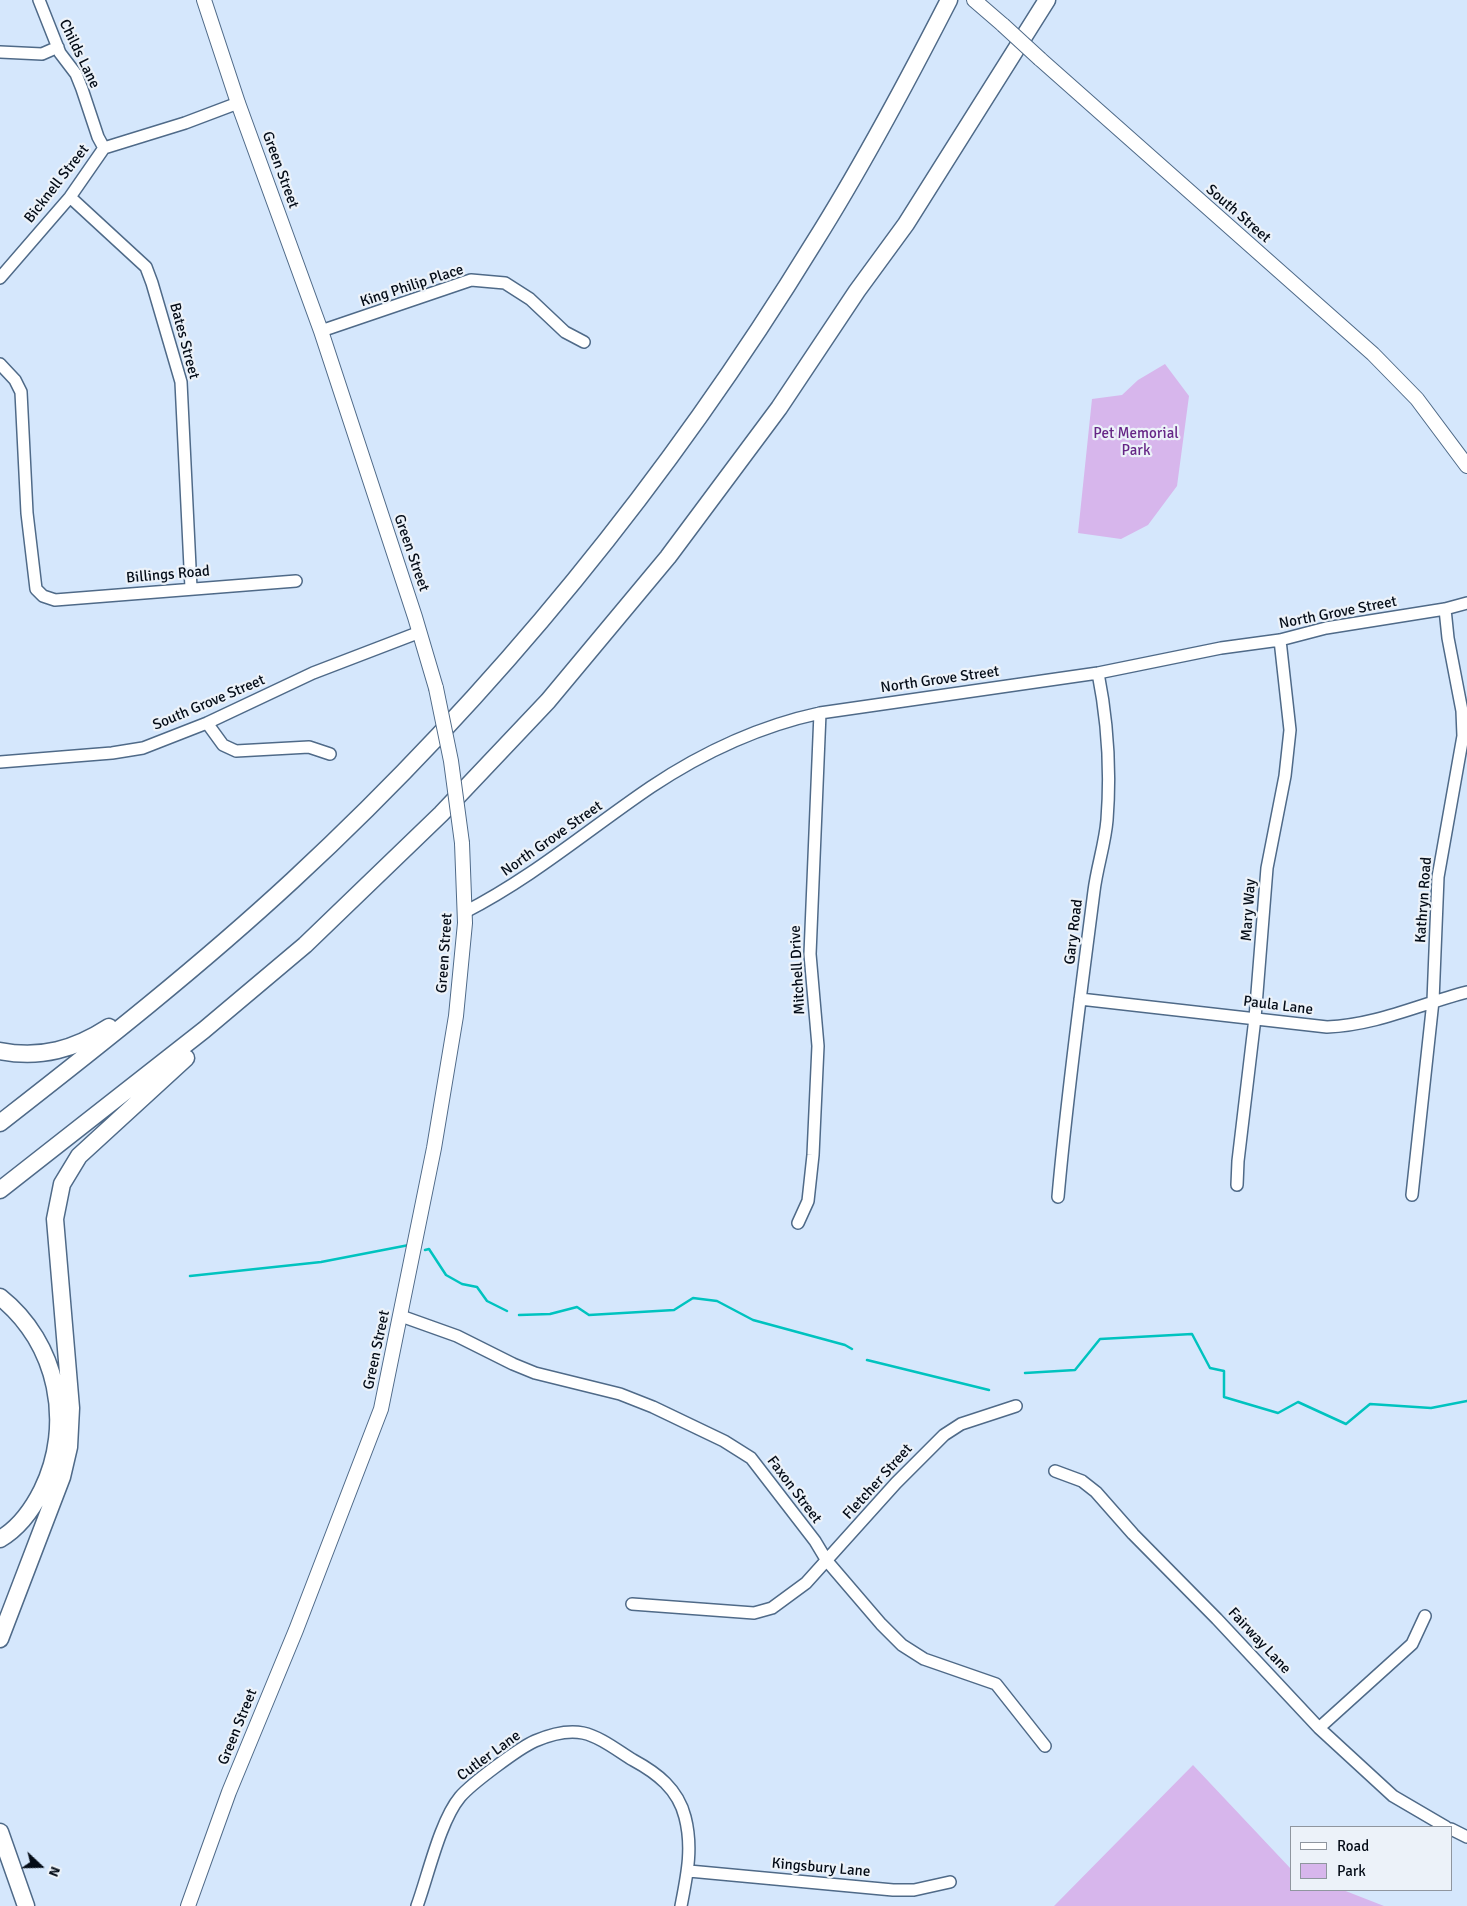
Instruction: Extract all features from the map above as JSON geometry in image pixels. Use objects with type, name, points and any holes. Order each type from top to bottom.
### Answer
[{"type":"highway","points":[[0,1123],[111,1037],[201,962],[306,867],[428,746],[513,653],[632,508],[734,367],[814,243],[866,155],[949,0]]},
{"type":"highway","points":[[0,1639],[62,1477],[69,1447],[71,1408],[55,1225],[56,1206],[62,1184],[71,1166],[83,1151],[192,1052],[280,966],[383,872],[484,770],[589,654],[668,557],[779,408],[857,291],[906,224],[1047,0]]},
{"type":"highway","points":[[0,1051],[20,1054],[42,1054],[78,1044],[111,1025],[201,962]]},
{"type":"highway","points":[[0,1190],[179,1051],[280,966]]},
{"type":"highway","points":[[0,1297],[23,1319],[44,1352],[55,1385],[59,1422],[54,1460],[40,1494],[20,1523],[0,1539]]},
{"type":"highway","points":[[0,1832],[24,1906]]},
{"type":"highway","points":[[0,1856],[24,1906]]},
{"type":"main road","name":"Green Street","points":[[188,1906],[229,1792],[296,1630],[381,1409],[401,1316],[456,1016],[465,912],[462,843],[451,761],[436,688],[420,632],[321,330],[238,103],[204,0]]},
{"type":"main road","name":"South Street","points":[[977,3],[1373,354],[1417,399],[1467,466]]},
{"type":"street","name":"Childs Lane","points":[[38,0],[58,47],[76,74],[104,148]]},
{"type":"street","points":[[0,52],[42,54],[58,47]]},
{"type":"street","name":"Bicknell Street","points":[[0,278],[70,196],[104,148],[185,123],[238,103]]},
{"type":"street","name":"Bates Street","points":[[70,196],[146,267],[152,284],[181,382],[191,588]]},
{"type":"street","name":"King Philip Place","points":[[321,330],[471,280],[505,283],[530,299],[565,332],[584,342]]},
{"type":"street","name":"Billings Road","points":[[0,364],[15,380],[21,392],[27,513],[36,589],[43,596],[55,600],[296,581]]},
{"type":"street","name":"North Grove Street","points":[[465,912],[515,884],[651,787],[743,736],[794,718],[1098,672],[1221,648],[1280,640],[1326,628],[1467,604]]},
{"type":"street","name":"Kathryn Road","points":[[1412,1195],[1433,1001],[1438,876],[1463,736],[1462,711],[1448,638],[1445,609]]},
{"type":"street","name":"South Grove Street","points":[[0,762],[112,753],[143,748],[208,723],[313,673],[420,632]]},
{"type":"street","name":"Mary Way","points":[[1237,1185],[1238,1161],[1255,1018],[1267,868],[1285,776],[1290,730],[1280,640]]},
{"type":"street","name":"Gary Road","points":[[1058,1197],[1066,1102],[1094,888],[1107,819],[1110,753],[1106,714],[1098,672]]},
{"type":"street","name":"Mitchell Drive","points":[[798,1223],[808,1201],[813,1155],[818,1046],[810,954],[820,713]]},
{"type":"street","points":[[208,723],[223,745],[236,751],[308,747],[330,754]]},
{"type":"street","name":"Paula Lane","points":[[1080,999],[1327,1027],[1354,1026],[1402,1014],[1433,1001],[1467,992]]},
{"type":"street","name":"Faxon Street","points":[[401,1316],[457,1336],[535,1373],[620,1394],[644,1403],[724,1441],[751,1458],[815,1541],[827,1562],[902,1645],[924,1659],[996,1684],[1045,1746]]},
{"type":"street","name":"Fletcher Street","points":[[632,1604],[754,1613],[772,1608],[786,1600],[827,1562],[896,1483],[944,1435],[961,1424],[1016,1406]]},
{"type":"street","name":"Fairway Lane","points":[[1055,1471],[1082,1481],[1096,1492],[1133,1534],[1217,1619],[1319,1728],[1393,1796],[1444,1826]]},
{"type":"street","points":[[1319,1728],[1412,1644],[1425,1616]]},
{"type":"street","name":"Cutler Lane","points":[[417,1906],[446,1820],[459,1798],[471,1786],[534,1742],[569,1732],[583,1733],[597,1739],[647,1767],[664,1781],[677,1797],[684,1815],[690,1841],[688,1871],[681,1906]]},
{"type":"street","points":[[1452,1830],[1467,1837]]},
{"type":"street","name":"Kingsbury Lane","points":[[688,1871],[893,1890],[914,1890],[950,1882]]},
{"type":"green space","name":"Pet Memorial Park","points":[[1165,364],[1189,396],[1177,486],[1148,525],[1121,539],[1078,533],[1092,399],[1122,395],[1138,380]]},
{"type":"green space","points":[[1193,1765],[1290,1868],[1290,1891],[1346,1891],[1384,1906],[1054,1906]]},
{"type":"waterway","points":[[190,1276],[321,1262],[409,1245]]},
{"type":"waterway","points":[[425,1250],[429,1249],[446,1275],[462,1284],[477,1287],[487,1301],[507,1311]]},
{"type":"waterway","points":[[519,1315],[550,1314],[577,1307],[589,1315],[674,1310],[693,1298],[717,1301],[753,1320],[845,1345],[852,1349]]},
{"type":"waterway","points":[[1025,1373],[1075,1370],[1100,1339],[1192,1334],[1210,1368],[1224,1371],[1224,1397],[1278,1413],[1298,1402],[1346,1424],[1370,1404],[1431,1408],[1467,1401]]},
{"type":"waterway","points":[[867,1360],[989,1390]]}]
